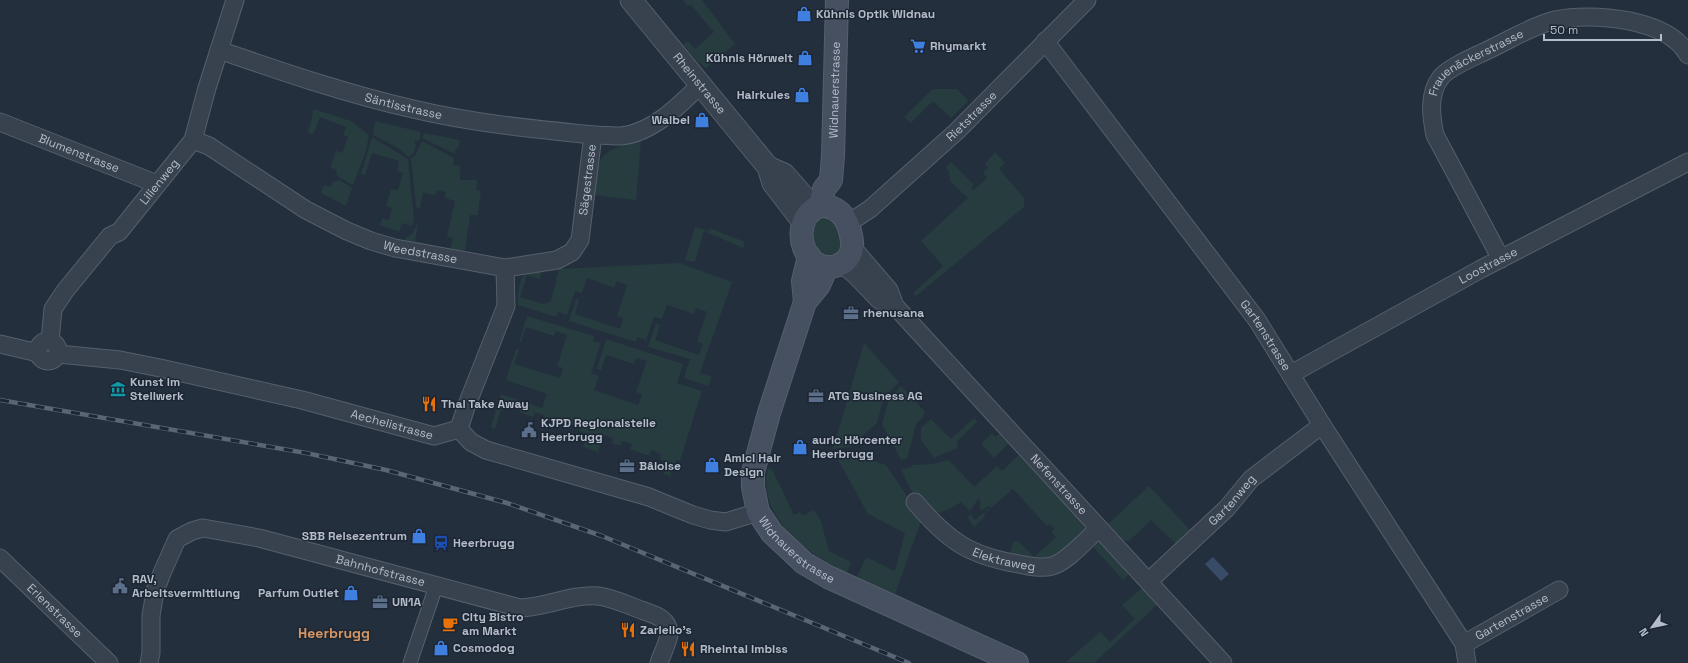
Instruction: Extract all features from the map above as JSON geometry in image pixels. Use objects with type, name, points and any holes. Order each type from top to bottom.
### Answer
[{"type":"main road","name":"Widnauerstrasse","points":[[824,214],[824,189],[831,180],[834,156],[837,0]]},
{"type":"main road","points":[[824,214],[840,259],[814,262],[809,256],[801,235],[824,214]]},
{"type":"main road","name":"Widnauerstrasse","points":[[805,302],[803,281],[809,256]]},
{"type":"main road","name":"Widnauerstrasse","points":[[840,259],[805,302],[769,413],[754,472],[754,498],[758,512],[772,533],[804,563],[828,577],[1017,663]]},
{"type":"street","name":"Lilienweg","points":[[54,347],[52,309],[110,236],[120,232],[193,140],[235,0]]},
{"type":"street","name":"Rheinstrasse","points":[[631,0],[768,167],[784,174],[824,214]]},
{"type":"street","name":"Rietstrasse","points":[[824,214],[870,210],[957,131],[1087,0]]},
{"type":"street","name":"Frauenäckerstrasse","points":[[1501,259],[1435,135],[1431,117],[1432,98],[1442,77],[1464,62],[1518,34],[1553,20],[1567,18],[1598,16],[1634,22],[1663,32],[1686,51],[1688,55]]},
{"type":"street","name":"Gartenstrasse","points":[[1045,41],[1257,320],[1322,425],[1464,644],[1467,663]]},
{"type":"street","name":"Säntisstrasse","points":[[219,50],[354,94],[414,109],[495,124],[593,135]]},
{"type":"street","name":"Sägestrasse","points":[[506,268],[558,260],[572,252],[580,240],[593,135],[622,136],[637,132],[669,114],[700,85]]},
{"type":"street","name":"Blumenstrasse","points":[[0,122],[157,184]]},
{"type":"street","name":"Weedstrasse","points":[[193,140],[209,146],[306,210],[364,238],[416,253],[506,268]]},
{"type":"street","name":"Loostrasse","points":[[1291,374],[1386,320],[1688,162]]},
{"type":"street","name":"Nefenstrasse","points":[[840,259],[879,300],[895,306],[1223,663]]},
{"type":"street","points":[[506,268],[506,306],[466,407],[459,429],[471,442],[486,450],[649,497],[693,515],[710,520],[726,522],[758,512]]},
{"type":"street","points":[[0,344],[38,353],[41,344],[54,347]]},
{"type":"street","name":"Aechelistrasse","points":[[54,347],[160,368],[302,400],[434,436],[459,429]]},
{"type":"street","name":"Gartenweg","points":[[1149,581],[1227,508],[1251,480],[1322,425]]},
{"type":"street","name":"Elektraweg","points":[[915,502],[939,528],[960,545],[984,558],[1038,567],[1052,566],[1064,561],[1099,528]]},
{"type":"street","name":"Bahnhofstrasse","points":[[150,658],[151,616],[156,591],[162,573],[177,539],[192,531],[202,528],[259,538],[520,608],[535,607],[582,597],[598,596],[617,601],[660,617],[667,626],[669,634],[659,663]]},
{"type":"street","name":"Erlenstrasse","points":[[0,558],[109,663]]},
{"type":"street","name":"Gartenstrasse","points":[[1464,644],[1560,590]]},
{"type":"street","points":[[410,663],[433,595]]},
{"type":"green space","points":[[683,0],[702,0],[735,44],[706,68],[697,61],[683,45],[688,41],[695,49],[714,32],[691,5],[688,6]]},
{"type":"green space","points":[[933,89],[957,89],[968,101],[951,118],[933,101],[911,123],[904,117]]},
{"type":"green space","points":[[313,109],[351,121],[369,135],[365,154],[353,185],[340,178],[336,173],[337,170],[330,167],[336,151],[342,153],[348,137],[343,135],[346,127],[320,117],[313,135],[307,131],[311,124]]},
{"type":"green space","points":[[375,121],[421,132],[419,141],[415,140],[416,146],[413,154],[409,157],[398,148],[373,135]]},
{"type":"green space","points":[[424,133],[460,140],[458,149],[456,148],[455,154],[422,138]]},
{"type":"green space","points":[[372,137],[408,159],[414,219],[412,226],[402,223],[399,232],[380,225],[382,218],[389,220],[392,208],[386,206],[391,189],[398,190],[403,173],[397,171],[399,161],[372,153],[365,175],[361,174]]},
{"type":"green space","points":[[641,140],[636,200],[594,195],[600,161],[604,156],[609,151]]},
{"type":"green space","points":[[422,141],[454,158],[453,165],[460,166],[460,180],[477,180],[476,190],[481,191],[478,215],[470,215],[464,258],[404,246],[406,238],[413,233],[418,223],[415,241],[450,249],[453,238],[447,237],[455,201],[445,198],[446,192],[437,190],[436,195],[423,193],[420,208],[416,207],[411,158],[415,156]]},
{"type":"green space","points":[[995,152],[1005,163],[999,169],[1024,198],[1024,207],[916,296],[913,293],[943,266],[921,241],[968,198],[950,181],[949,172],[946,168],[951,162],[974,185],[971,188],[974,190],[987,178],[983,173],[988,168],[985,164]]},
{"type":"green space","points":[[339,180],[352,188],[346,206],[321,193],[324,185],[331,187],[333,181],[336,182]]},
{"type":"green space","points":[[825,217],[833,220],[838,226],[841,234],[842,242],[836,255],[829,256],[820,253],[813,238],[813,227],[819,219]]},
{"type":"green space","points":[[695,227],[708,231],[710,228],[745,242],[743,248],[704,231],[695,261],[685,260]]},
{"type":"green space","points":[[679,263],[732,282],[700,373],[712,377],[708,386],[684,378],[690,359],[648,347],[656,324],[660,325],[655,340],[699,355],[703,344],[697,341],[707,312],[696,308],[694,314],[667,305],[662,319],[654,317],[646,340],[637,337],[636,342],[569,321],[576,299],[579,300],[575,314],[620,329],[623,318],[617,316],[627,285],[617,281],[614,288],[587,278],[582,293],[575,291],[567,315],[558,312],[556,317],[518,305],[521,279],[526,273],[542,270],[540,279],[527,275],[520,297],[543,304],[551,301],[559,269]]},
{"type":"green space","points":[[527,316],[594,336],[593,341],[601,343],[591,373],[599,376],[594,390],[638,405],[642,394],[636,392],[647,361],[636,358],[634,364],[606,355],[601,370],[597,369],[606,339],[683,364],[677,383],[702,391],[680,461],[676,460],[670,476],[663,474],[668,462],[660,459],[661,454],[651,450],[649,456],[630,449],[632,444],[622,441],[620,446],[612,443],[613,438],[604,435],[598,452],[583,447],[587,434],[579,431],[580,427],[570,424],[568,428],[562,426],[563,421],[553,418],[551,422],[544,420],[545,416],[535,412],[533,417],[519,412],[520,407],[510,404],[508,408],[502,407],[495,429],[491,427],[501,394],[542,408],[547,394],[506,380],[516,349],[519,350],[514,364],[560,378],[563,368],[557,366],[567,335],[556,331],[554,336],[526,327],[521,342],[519,342]]},
{"type":"green space","points":[[864,343],[899,382],[884,397],[877,423],[850,447],[833,449]]},
{"type":"green space","points":[[901,386],[925,412],[923,414],[924,416],[916,424],[907,459],[901,460],[882,424],[889,399]]},
{"type":"green space","points":[[974,418],[977,422],[958,440],[957,448],[934,458],[921,440],[921,428],[931,419],[951,439]]},
{"type":"green space","points":[[992,433],[995,437],[999,434],[1008,444],[994,458],[981,444]]},
{"type":"green space","points":[[851,454],[886,465],[922,518],[895,594],[857,577],[866,557],[895,571],[905,533],[868,514],[836,456]]},
{"type":"green space","points":[[1019,455],[1085,526],[1083,533],[1067,549],[1052,557],[1037,559],[1009,557],[1013,542],[1018,541],[1034,557],[1056,537],[1051,532],[1054,529],[1050,524],[1047,526],[1013,489],[991,508],[988,506],[982,511],[979,507],[981,503],[978,499],[970,511],[961,502],[941,512],[931,511],[919,502],[901,469],[912,467],[912,465],[933,464],[949,460],[974,487],[997,466],[1002,471]]},
{"type":"green space","points":[[768,468],[772,469],[794,515],[800,512],[802,516],[814,510],[821,521],[829,551],[851,562],[847,573],[832,566],[802,545],[778,518],[770,502],[766,486]]},
{"type":"green space","points":[[1149,486],[1191,531],[1179,547],[1151,520],[1129,541],[1123,540],[1108,524]]},
{"type":"green space","points":[[988,509],[990,510],[985,512],[984,517],[974,527],[968,518],[970,514],[975,520]]},
{"type":"green space","points":[[1096,543],[1101,543],[1128,572],[1128,576],[1123,580],[1094,548]]},
{"type":"green space","points":[[1142,588],[1157,605],[1094,663],[1066,662],[1100,632],[1110,642],[1135,619],[1122,605]]},
{"type":"water","points":[[1213,557],[1229,574],[1221,581],[1205,564]]},
{"type":"railway","points":[[0,400],[306,453],[386,470],[507,503],[602,536],[909,663]]},
{"type":"place","name":"Kühnis Optik Widnau","points":[[804,14]]},
{"type":"place","name":"Rhymarkt","points":[[918,46]]},
{"type":"place","name":"Kühnis Hörwelt","points":[[805,58]]},
{"type":"place","name":"Hairkules","points":[[802,95]]},
{"type":"place","name":"Waibel","points":[[702,120]]},
{"type":"place","name":"rhenusana","points":[[851,313]]},
{"type":"place","name":"Kunst im Stellwerk","points":[[118,389]]},
{"type":"place","name":"ATG Business AG","points":[[816,396]]},
{"type":"place","name":"Thai Take Away","points":[[429,404]]},
{"type":"place","name":"KJPD Regionalstelle Heerbrugg","points":[[529,430]]},
{"type":"place","name":"auric Hörcenter Heerbrugg","points":[[800,447]]},
{"type":"place","name":"Amici Hair Design","points":[[712,465]]},
{"type":"place","name":"Bâloise","points":[[627,466]]},
{"type":"place","name":"SBB Reisezentrum","points":[[419,536]]},
{"type":"place","name":"Heerbrugg","points":[[441,543]]},
{"type":"place","name":"RAV, Arbeitsvermittlung","points":[[120,586]]},
{"type":"place","name":"Parfum Outlet","points":[[351,593]]},
{"type":"place","name":"UN1A","points":[[380,602]]},
{"type":"place","name":"City Bistro am Markt","points":[[450,624]]},
{"type":"place","name":"Zariello's","points":[[628,630]]},
{"type":"place","name":"Cosmodog","points":[[441,648]]},
{"type":"place","name":"Rheintal Imbiss","points":[[688,649]]},
{"type":"district","name":"Heerbrugg","points":[[334,633]]}]
